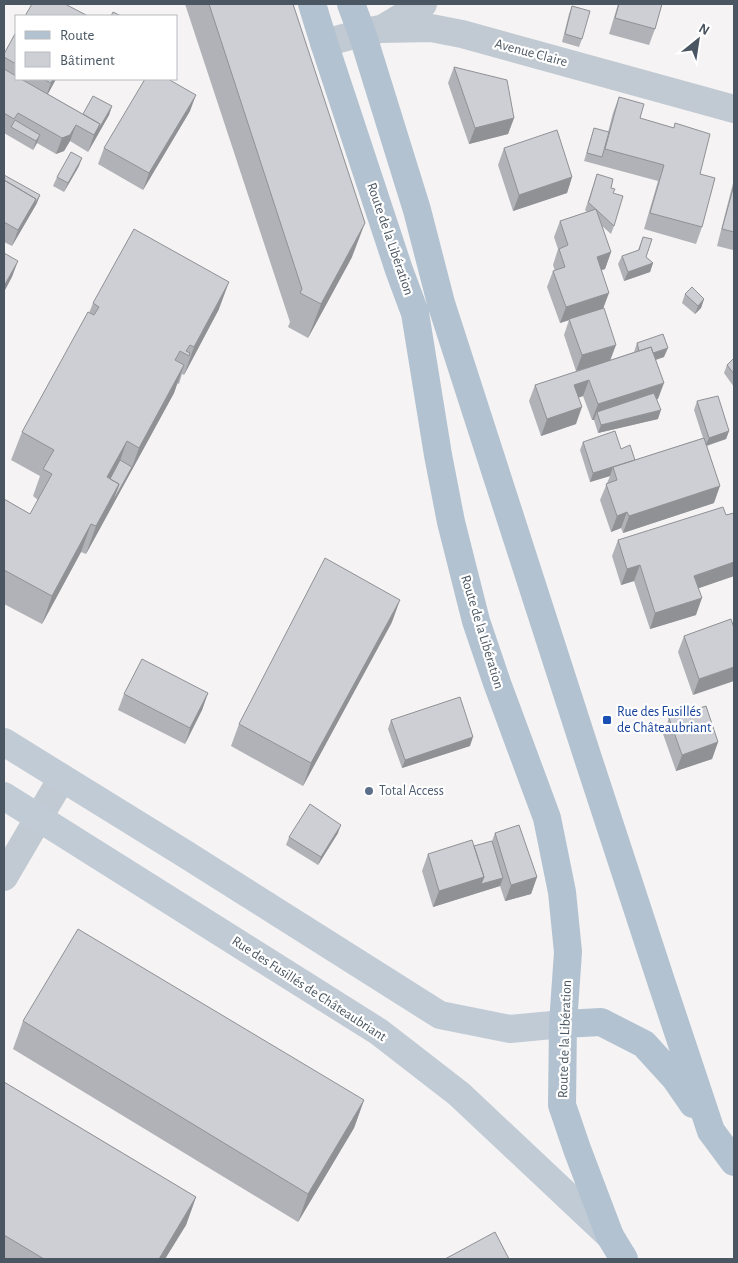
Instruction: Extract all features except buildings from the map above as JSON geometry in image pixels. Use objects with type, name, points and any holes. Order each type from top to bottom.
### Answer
[{"type":"main road","name":"Route de la Libération","points":[[312,4],[399,270],[415,313],[451,522],[476,621],[547,818],[562,892],[568,952],[563,1024],[562,1105],[610,1236],[624,1259]]},
{"type":"main road","name":"Route de la Libération","points":[[351,4],[371,31],[441,304],[711,1131],[734,1162]]},
{"type":"main road","points":[[4,742],[440,1015],[510,1029],[601,1022],[644,1044],[675,1078],[711,1131]]},
{"type":"main road","name":"Rue des Fusillés de Châteaubriant","points":[[4,796],[379,1032],[459,1094],[610,1236]]},
{"type":"main road","points":[[610,1236],[645,1259]]},
{"type":"street","points":[[371,31],[423,4]]},
{"type":"street","name":"Avenue Claire","points":[[324,43],[371,31],[431,28],[462,34],[734,109]]},
{"type":"street","points":[[4,877],[62,778]]},
{"type":"place","name":"Rue des Fusillés de Châteaubriant","points":[[607,720]]},
{"type":"place","name":"Total Access","points":[[369,791]]}]
